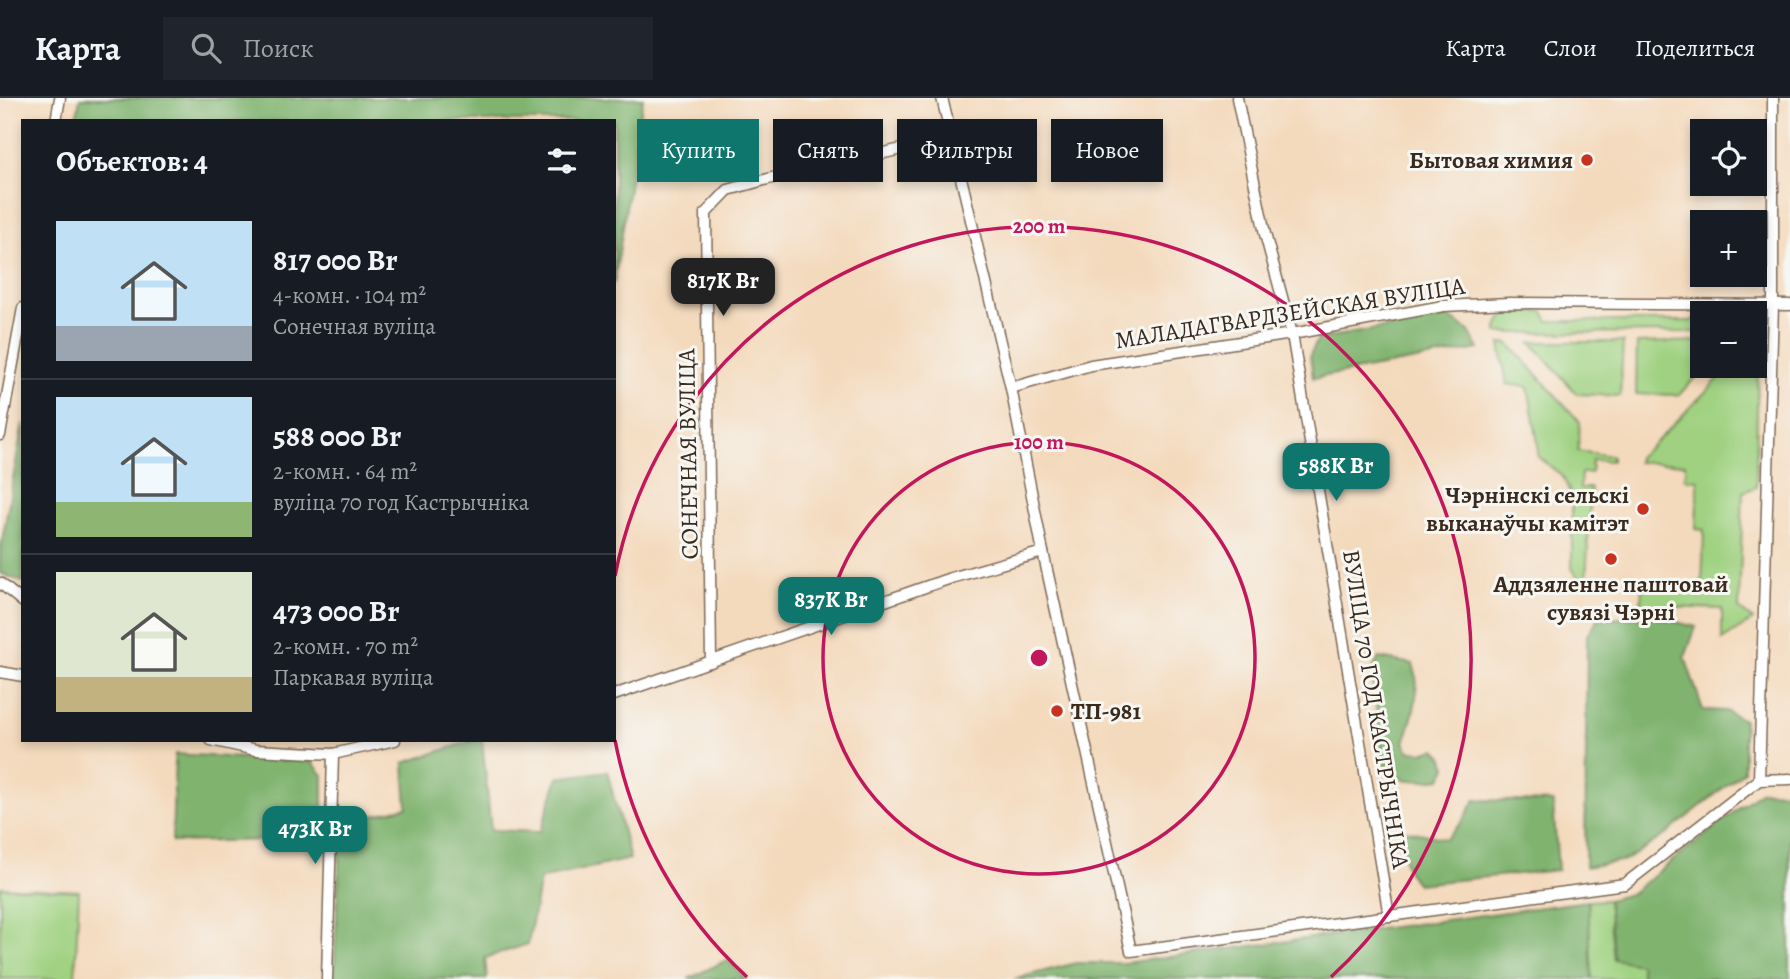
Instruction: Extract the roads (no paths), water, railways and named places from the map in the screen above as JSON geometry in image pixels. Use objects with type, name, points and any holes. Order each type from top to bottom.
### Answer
[{"type":"street","points":[[56,119],[60,98]]},
{"type":"street","points":[[942,98],[947,119]]},
{"type":"street","name":"ВУЛІЦА 70 ГОД КАСТРЫЧНІКА","points":[[1237,98],[1265,234],[1292,334],[1389,916]]},
{"type":"street","points":[[1759,780],[1773,305],[1773,98]]},
{"type":"street","name":"СОНЕЧНАЯ ВУЛІЦА","points":[[711,662],[706,214],[728,190],[897,150]]},
{"type":"street","points":[[962,182],[1011,388],[1043,552],[1131,951],[1625,884],[1759,780],[1790,779]]},
{"type":"street","name":"МАЛАДАГВАРДЗЕЙСКАЯ ВУЛІЦА","points":[[1011,388],[1091,365],[1292,334],[1443,306],[1509,303],[1790,305]]},
{"type":"street","points":[[0,435],[21,319]]},
{"type":"street","points":[[616,694],[951,578],[1043,552]]},
{"type":"street","points":[[0,583],[21,600]]},
{"type":"street","points":[[0,672],[21,676]]},
{"type":"street","points":[[220,742],[256,750],[333,754],[386,742]]},
{"type":"street","points":[[327,979],[333,754]]},
{"type":"place","name":"Бытовая химия","points":[[1587,160]]},
{"type":"place","name":"Чэрнінскі сельскі выканаўчы камітэт","points":[[1643,509]]},
{"type":"place","name":"Аддзяленне паштовай сувязі Чэрні","points":[[1611,559]]},
{"type":"place","name":"ТП-981","points":[[1057,711]]}]
